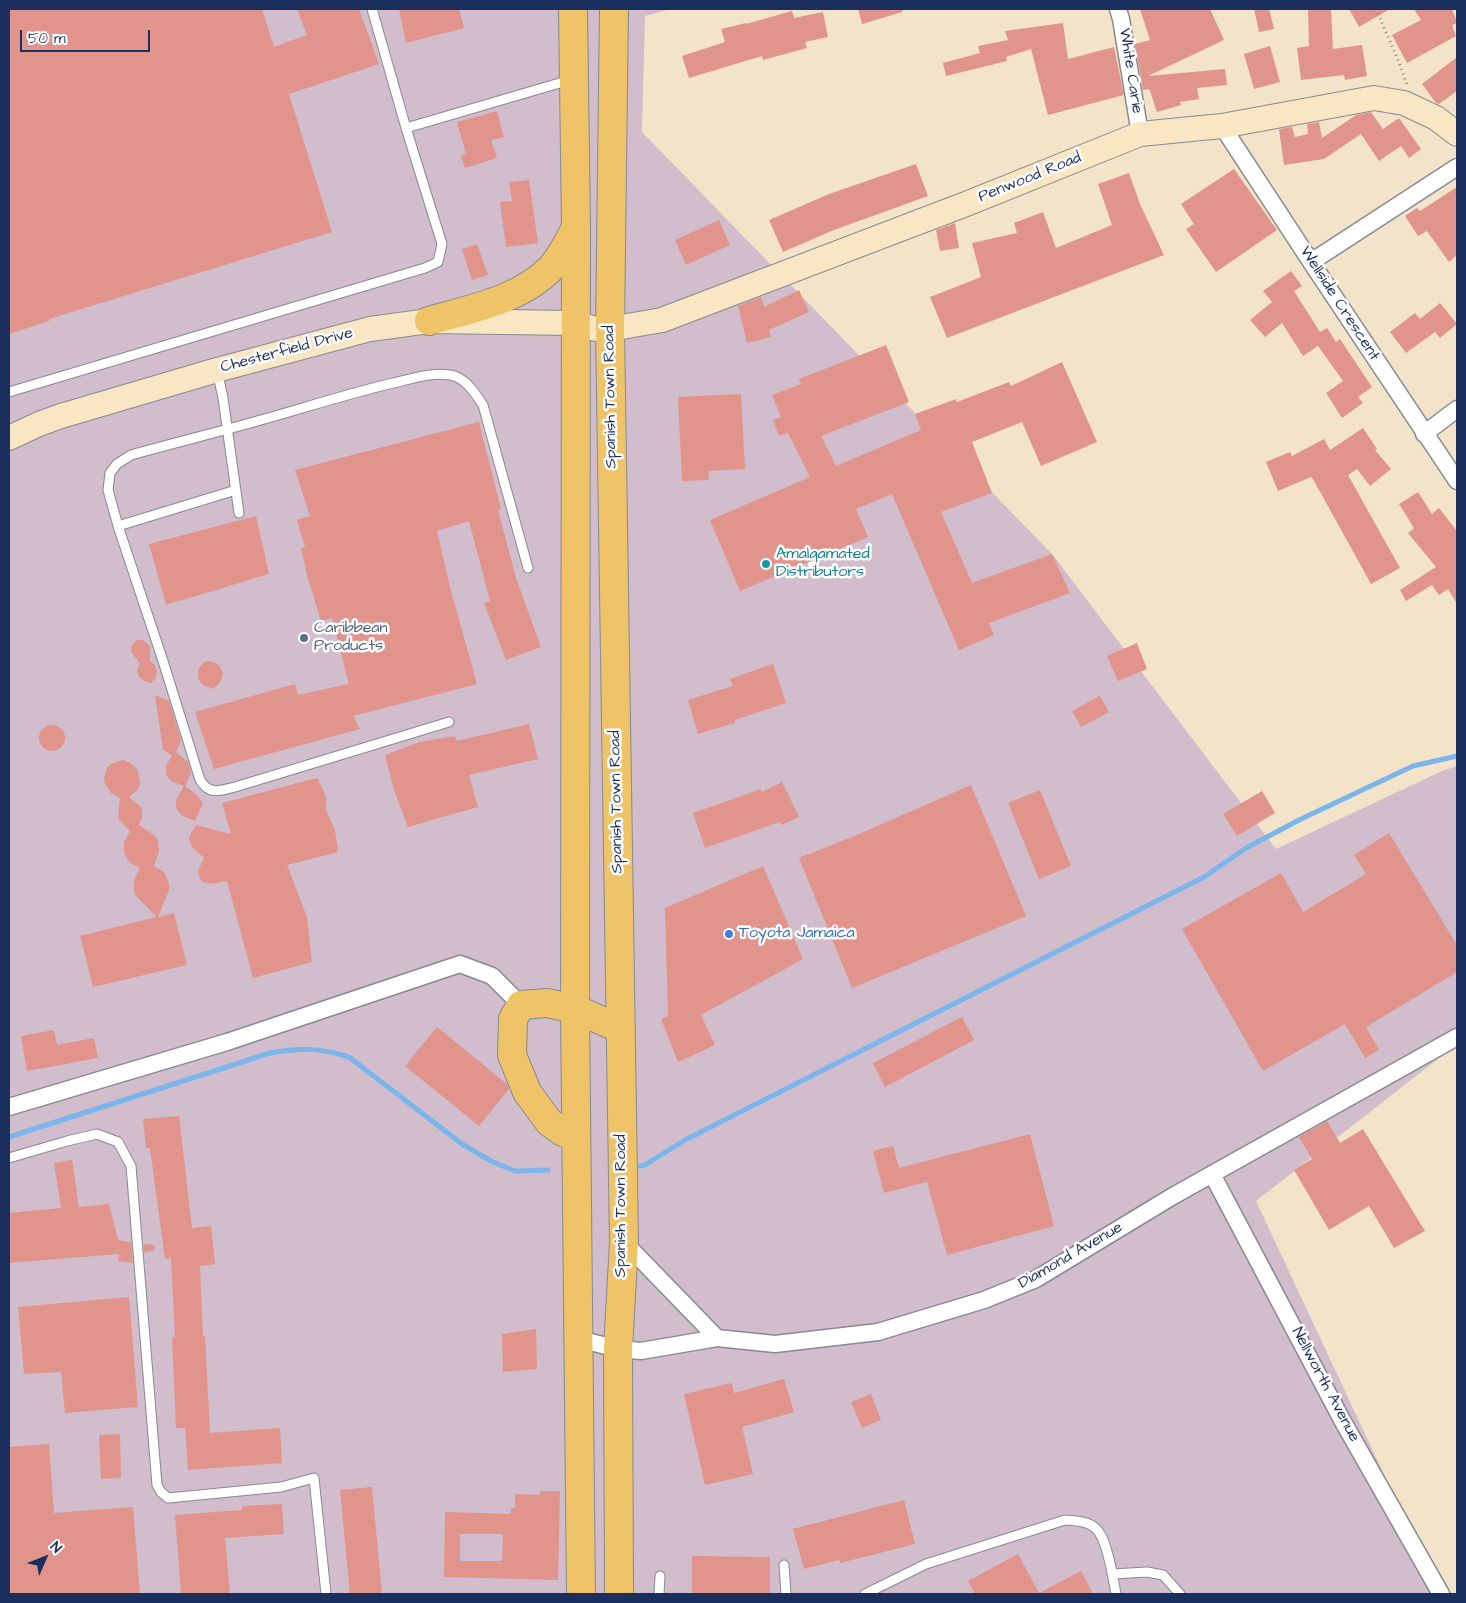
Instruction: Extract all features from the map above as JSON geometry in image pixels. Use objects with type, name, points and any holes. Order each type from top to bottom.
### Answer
[{"type":"highway","points":[[573,9],[576,227],[575,1009],[581,1594]]},
{"type":"highway","name":"Spanish Town Road","points":[[614,9],[610,329],[624,1242],[618,1349],[618,1594]]},
{"type":"highway","points":[[429,322],[497,301],[534,282],[561,255],[576,227]]},
{"type":"highway","points":[[576,1135],[563,1132],[549,1122],[527,1092],[512,1055],[513,1019],[521,1005],[547,1003],[575,1009],[621,1029]]},
{"type":"highway","points":[[599,1594],[603,1531],[618,1524]]},
{"type":"street","name":"White Carie","points":[[1118,9],[1140,134]]},
{"type":"street","name":"Penwood Road","points":[[575,323],[596,329],[610,329],[662,320],[966,204],[1140,134],[1222,126],[1374,98],[1404,103],[1436,118],[1457,134]]},
{"type":"street","name":"Wellside Crescent","points":[[1222,126],[1424,434],[1457,481]]},
{"type":"street","points":[[1311,262],[1457,167]]},
{"type":"street","name":"Chesterfield Drive","points":[[9,438],[61,416],[217,370],[370,329],[429,322],[575,323]]},
{"type":"street","points":[[1424,434],[1457,410]]},
{"type":"street","points":[[9,1107],[226,1042],[460,964],[492,976],[521,1005]]},
{"type":"street","name":"Diamond Avenue","points":[[579,1339],[618,1349],[641,1351],[717,1338],[775,1344],[878,1332],[984,1300],[1036,1279],[1212,1174],[1457,1036]]},
{"type":"street","name":"Nellworth Avenue","points":[[1212,1174],[1342,1420],[1441,1594]]},
{"type":"street","points":[[624,1242],[717,1338]]},
{"type":"lane","points":[[9,392],[425,268],[438,262],[442,244],[372,9]]},
{"type":"lane","points":[[406,128],[573,79]]},
{"type":"lane","points":[[217,370],[223,398],[239,513]]},
{"type":"lane","points":[[449,722],[235,787],[215,791],[204,788],[118,526],[108,490],[110,473],[117,464],[131,454],[227,430],[413,378],[452,375],[464,382],[483,405],[528,568]]},
{"type":"lane","points":[[118,526],[236,490]]},
{"type":"lane","points":[[9,1158],[97,1134],[118,1142],[130,1166],[157,1485],[168,1498],[281,1488],[314,1478],[326,1594]]},
{"type":"lane","points":[[865,1594],[926,1564],[1065,1520],[1082,1522],[1097,1530],[1106,1550],[1116,1594]]},
{"type":"lane","points":[[784,1565],[786,1594]]},
{"type":"lane","points":[[1112,1574],[1147,1572],[1164,1575],[1180,1594]]},
{"type":"lane","points":[[659,1594],[660,1576]]},
{"type":"path","points":[[1376,9],[1398,60],[1415,108]]},
{"type":"shaded area","points":[[9,9],[671,9],[645,16],[642,132],[1052,554],[1276,849],[1442,771],[1457,766],[1457,1044],[1256,1201],[1440,1594],[9,1594]]},
{"type":"building","points":[[9,9],[262,9],[274,47],[307,35],[297,9],[359,9],[379,64],[289,94],[332,232],[49,319],[49,321],[9,334]]},
{"type":"building","points":[[399,9],[459,9],[464,28],[406,43]]},
{"type":"building","points":[[858,9],[902,9],[902,12],[862,24]]},
{"type":"building","points":[[1140,9],[1210,9],[1224,40],[1148,76],[1225,69],[1227,85],[1197,88],[1199,99],[1180,102],[1181,105],[1157,112],[1149,89],[1143,90],[1135,44],[1150,40]]},
{"type":"building","points":[[1254,9],[1269,9],[1274,29],[1259,32]]},
{"type":"building","points":[[1308,9],[1331,9],[1333,49],[1362,45],[1367,76],[1345,80],[1344,75],[1301,80],[1297,48],[1309,46]]},
{"type":"building","points":[[1349,9],[1390,9],[1359,27]]},
{"type":"building","points":[[1414,9],[1452,9],[1457,22],[1452,25],[1456,36],[1407,63],[1392,35],[1421,20]]},
{"type":"building","points":[[792,11],[794,18],[823,12],[828,37],[805,42],[807,48],[763,60],[762,56],[689,78],[682,56],[725,42],[721,29]]},
{"type":"building","points":[[1063,23],[1068,59],[1114,47],[1124,95],[1048,115],[1031,49],[1006,57],[1007,61],[946,76],[943,63],[980,53],[978,46],[1008,40],[1005,31]]},
{"type":"building","points":[[1270,46],[1280,82],[1254,89],[1244,54]]},
{"type":"building","points":[[1457,57],[1457,91],[1439,104],[1436,103],[1422,84]]},
{"type":"building","points":[[497,111],[504,137],[491,140],[497,158],[465,168],[461,156],[466,154],[457,122]]},
{"type":"building","points":[[1371,112],[1383,129],[1399,118],[1421,149],[1409,158],[1401,146],[1379,161],[1361,134],[1324,159],[1284,165],[1279,129],[1292,127],[1295,137],[1308,134],[1307,124],[1319,122],[1322,138],[1356,115]]},
{"type":"building","points":[[916,164],[928,196],[834,230],[783,252],[769,220],[829,194]]},
{"type":"building","points":[[1234,169],[1277,230],[1216,272],[1186,229],[1194,224],[1181,204]]},
{"type":"building","points":[[1129,173],[1140,204],[1164,255],[947,338],[930,297],[981,277],[972,243],[1017,233],[1014,223],[1043,212],[1056,248],[1112,225],[1098,184]]},
{"type":"building","points":[[529,180],[538,243],[506,247],[500,202],[512,201],[509,182]]},
{"type":"building","points":[[1457,187],[1457,255],[1449,262],[1427,231],[1418,236],[1405,216],[1417,208],[1420,211]]},
{"type":"building","points":[[719,220],[730,245],[686,265],[675,240]]},
{"type":"building","points":[[955,223],[959,248],[940,251],[936,230]]},
{"type":"building","points":[[477,244],[488,275],[472,280],[462,249]]},
{"type":"building","points":[[1291,271],[1302,286],[1294,291],[1320,332],[1327,328],[1336,342],[1340,339],[1372,387],[1358,397],[1363,403],[1342,418],[1326,393],[1343,381],[1318,346],[1303,356],[1282,323],[1265,337],[1250,320],[1272,302],[1263,291]]},
{"type":"building","points":[[799,290],[809,312],[769,330],[771,337],[747,343],[738,306],[761,297],[764,307]]},
{"type":"building","points":[[1440,303],[1457,324],[1440,338],[1435,332],[1406,353],[1390,332],[1415,313],[1420,319]]},
{"type":"building","points":[[886,345],[909,402],[821,436],[836,466],[921,430],[915,414],[956,399],[957,402],[1009,382],[1011,386],[1062,362],[1097,442],[1041,466],[1022,422],[972,442],[992,493],[941,512],[972,583],[1052,554],[1070,593],[989,623],[994,635],[959,650],[892,494],[856,509],[868,537],[740,591],[710,520],[810,477],[788,433],[779,436],[773,420],[781,417],[772,395],[801,384],[799,379]]},
{"type":"building","points":[[741,394],[745,469],[708,471],[709,480],[682,481],[678,397]]},
{"type":"building","points":[[479,422],[501,509],[498,510],[516,578],[541,647],[506,660],[484,603],[490,601],[469,521],[437,531],[450,587],[477,684],[353,716],[360,729],[214,769],[195,712],[295,684],[298,695],[349,684],[332,618],[321,621],[307,575],[301,548],[305,547],[297,520],[310,516],[295,470]]},
{"type":"building","points":[[1363,428],[1377,449],[1375,450],[1391,469],[1370,486],[1357,469],[1348,475],[1400,568],[1371,584],[1313,479],[1311,477],[1278,491],[1266,462],[1290,452],[1292,456],[1324,439],[1330,450]]},
{"type":"building","points":[[1418,492],[1432,514],[1439,508],[1457,531],[1457,604],[1448,589],[1439,595],[1432,585],[1406,601],[1400,590],[1436,567],[1408,533],[1414,528],[1399,504]]},
{"type":"building","points":[[256,516],[269,574],[166,605],[149,544]]},
{"type":"building","points":[[137,640],[143,640],[150,646],[150,661],[155,665],[157,671],[156,677],[151,683],[139,677],[137,670],[140,664],[131,651],[132,645]]},
{"type":"building","points":[[1137,643],[1147,669],[1118,681],[1107,656]]},
{"type":"building","points":[[207,661],[219,665],[223,673],[221,681],[214,689],[203,685],[198,678],[198,670]]},
{"type":"building","points":[[773,664],[786,703],[735,720],[735,723],[698,734],[688,700],[733,686],[730,679]]},
{"type":"building","points":[[155,695],[169,701],[181,740],[176,752],[188,762],[191,773],[185,786],[198,796],[203,803],[195,821],[181,815],[176,808],[176,800],[184,786],[171,781],[166,774],[166,766],[172,755],[163,750]]},
{"type":"building","points":[[1100,696],[1109,712],[1081,727],[1072,711]]},
{"type":"building","points":[[529,724],[538,759],[469,775],[478,807],[408,827],[394,790],[385,755],[419,742],[455,736],[457,741]]},
{"type":"building","points":[[52,725],[61,729],[65,738],[61,747],[52,751],[43,747],[39,738],[43,729]]},
{"type":"building","points":[[123,760],[129,762],[138,770],[140,783],[138,789],[129,797],[142,808],[142,817],[139,825],[158,840],[159,852],[154,866],[164,872],[169,883],[169,890],[158,917],[174,913],[187,965],[93,987],[80,936],[157,917],[136,896],[134,891],[134,880],[140,868],[130,863],[124,853],[124,842],[130,831],[118,818],[120,798],[111,793],[105,784],[104,778],[107,768],[111,764]]},
{"type":"building","points":[[317,778],[326,796],[326,810],[335,830],[338,852],[287,865],[307,917],[312,962],[253,978],[227,881],[211,884],[200,879],[198,871],[204,858],[192,847],[189,839],[190,835],[196,825],[231,834],[222,803]]},
{"type":"building","points":[[782,782],[799,817],[782,825],[780,822],[705,848],[693,813],[761,789],[762,792]]},
{"type":"building","points":[[971,785],[1026,916],[852,988],[799,858]]},
{"type":"building","points":[[1040,790],[1071,866],[1039,879],[1008,803]]},
{"type":"building","points":[[1262,791],[1275,813],[1237,836],[1223,814]]},
{"type":"building","points":[[1389,833],[1457,945],[1457,972],[1366,1027],[1379,1050],[1365,1058],[1345,1024],[1263,1071],[1182,929],[1281,873],[1303,912],[1366,874],[1354,855]]},
{"type":"building","name":"Toyota Jamaica","points":[[763,866],[803,959],[701,1015],[715,1045],[678,1062],[661,1019],[668,1016],[665,908]]},
{"type":"building","points":[[962,1017],[974,1040],[885,1087],[873,1063]]},
{"type":"building","points":[[437,1027],[507,1084],[509,1089],[479,1126],[405,1066]]},
{"type":"building","points":[[54,1030],[57,1045],[94,1038],[98,1058],[27,1071],[21,1036]]},
{"type":"building","points":[[179,1116],[192,1228],[211,1226],[215,1264],[200,1266],[210,1433],[280,1428],[282,1463],[188,1470],[185,1428],[176,1428],[172,1337],[175,1337],[171,1258],[165,1259],[150,1148],[146,1148],[143,1119]]},
{"type":"building","points":[[1327,1121],[1340,1143],[1363,1129],[1425,1231],[1394,1248],[1369,1206],[1329,1230],[1294,1170],[1312,1159],[1299,1137]]},
{"type":"building","points":[[1030,1134],[1054,1226],[947,1255],[927,1182],[884,1193],[873,1151],[893,1146],[899,1168]]},
{"type":"building","points":[[72,1160],[79,1207],[109,1204],[118,1240],[131,1242],[133,1263],[118,1261],[119,1254],[9,1263],[9,1213],[61,1208],[54,1163]]},
{"type":"building","points":[[144,1244],[155,1245],[154,1251],[144,1252]]},
{"type":"building","points":[[129,1297],[138,1407],[65,1413],[61,1372],[24,1374],[18,1307]]},
{"type":"building","points":[[536,1329],[537,1369],[503,1372],[502,1334]]},
{"type":"building","points":[[784,1379],[794,1412],[742,1427],[753,1474],[705,1485],[684,1394],[732,1383],[734,1393]]},
{"type":"building","points":[[871,1394],[881,1420],[862,1428],[851,1402]]},
{"type":"building","points":[[120,1434],[121,1478],[101,1479],[99,1435]]},
{"type":"building","points":[[49,1444],[54,1513],[133,1507],[140,1594],[9,1594],[9,1447]]},
{"type":"building","points":[[372,1487],[382,1594],[350,1594],[340,1490]]},
{"type":"building","points":[[540,1491],[560,1491],[558,1580],[444,1577],[445,1512],[511,1514],[511,1508],[515,1508],[515,1494],[540,1495]],"holes":[[[460,1534],[503,1534],[502,1561],[460,1561]]]},
{"type":"building","points":[[904,1500],[915,1544],[840,1563],[839,1560],[804,1569],[793,1529]]},
{"type":"building","points":[[282,1504],[284,1534],[225,1538],[230,1594],[181,1594],[175,1515],[242,1510],[242,1506]]},
{"type":"building","points":[[1018,1554],[1039,1593],[1081,1571],[1093,1594],[975,1594],[968,1581]]},
{"type":"building","points":[[692,1556],[770,1557],[770,1594],[692,1594]]},
{"type":"waterway","points":[[640,1166],[645,1165],[685,1140],[1204,877],[1246,848],[1301,819],[1413,766],[1457,756]]},
{"type":"waterway","points":[[9,1137],[270,1053],[310,1049],[328,1051],[349,1057],[462,1144],[491,1161],[515,1171],[548,1170]]},
{"type":"place","name":"Amalgamated Distributors","points":[[766,564]]},
{"type":"place","name":"Caribbean Products","points":[[304,638]]},
{"type":"place","name":"Toyota Jamaica","points":[[729,934]]}]
